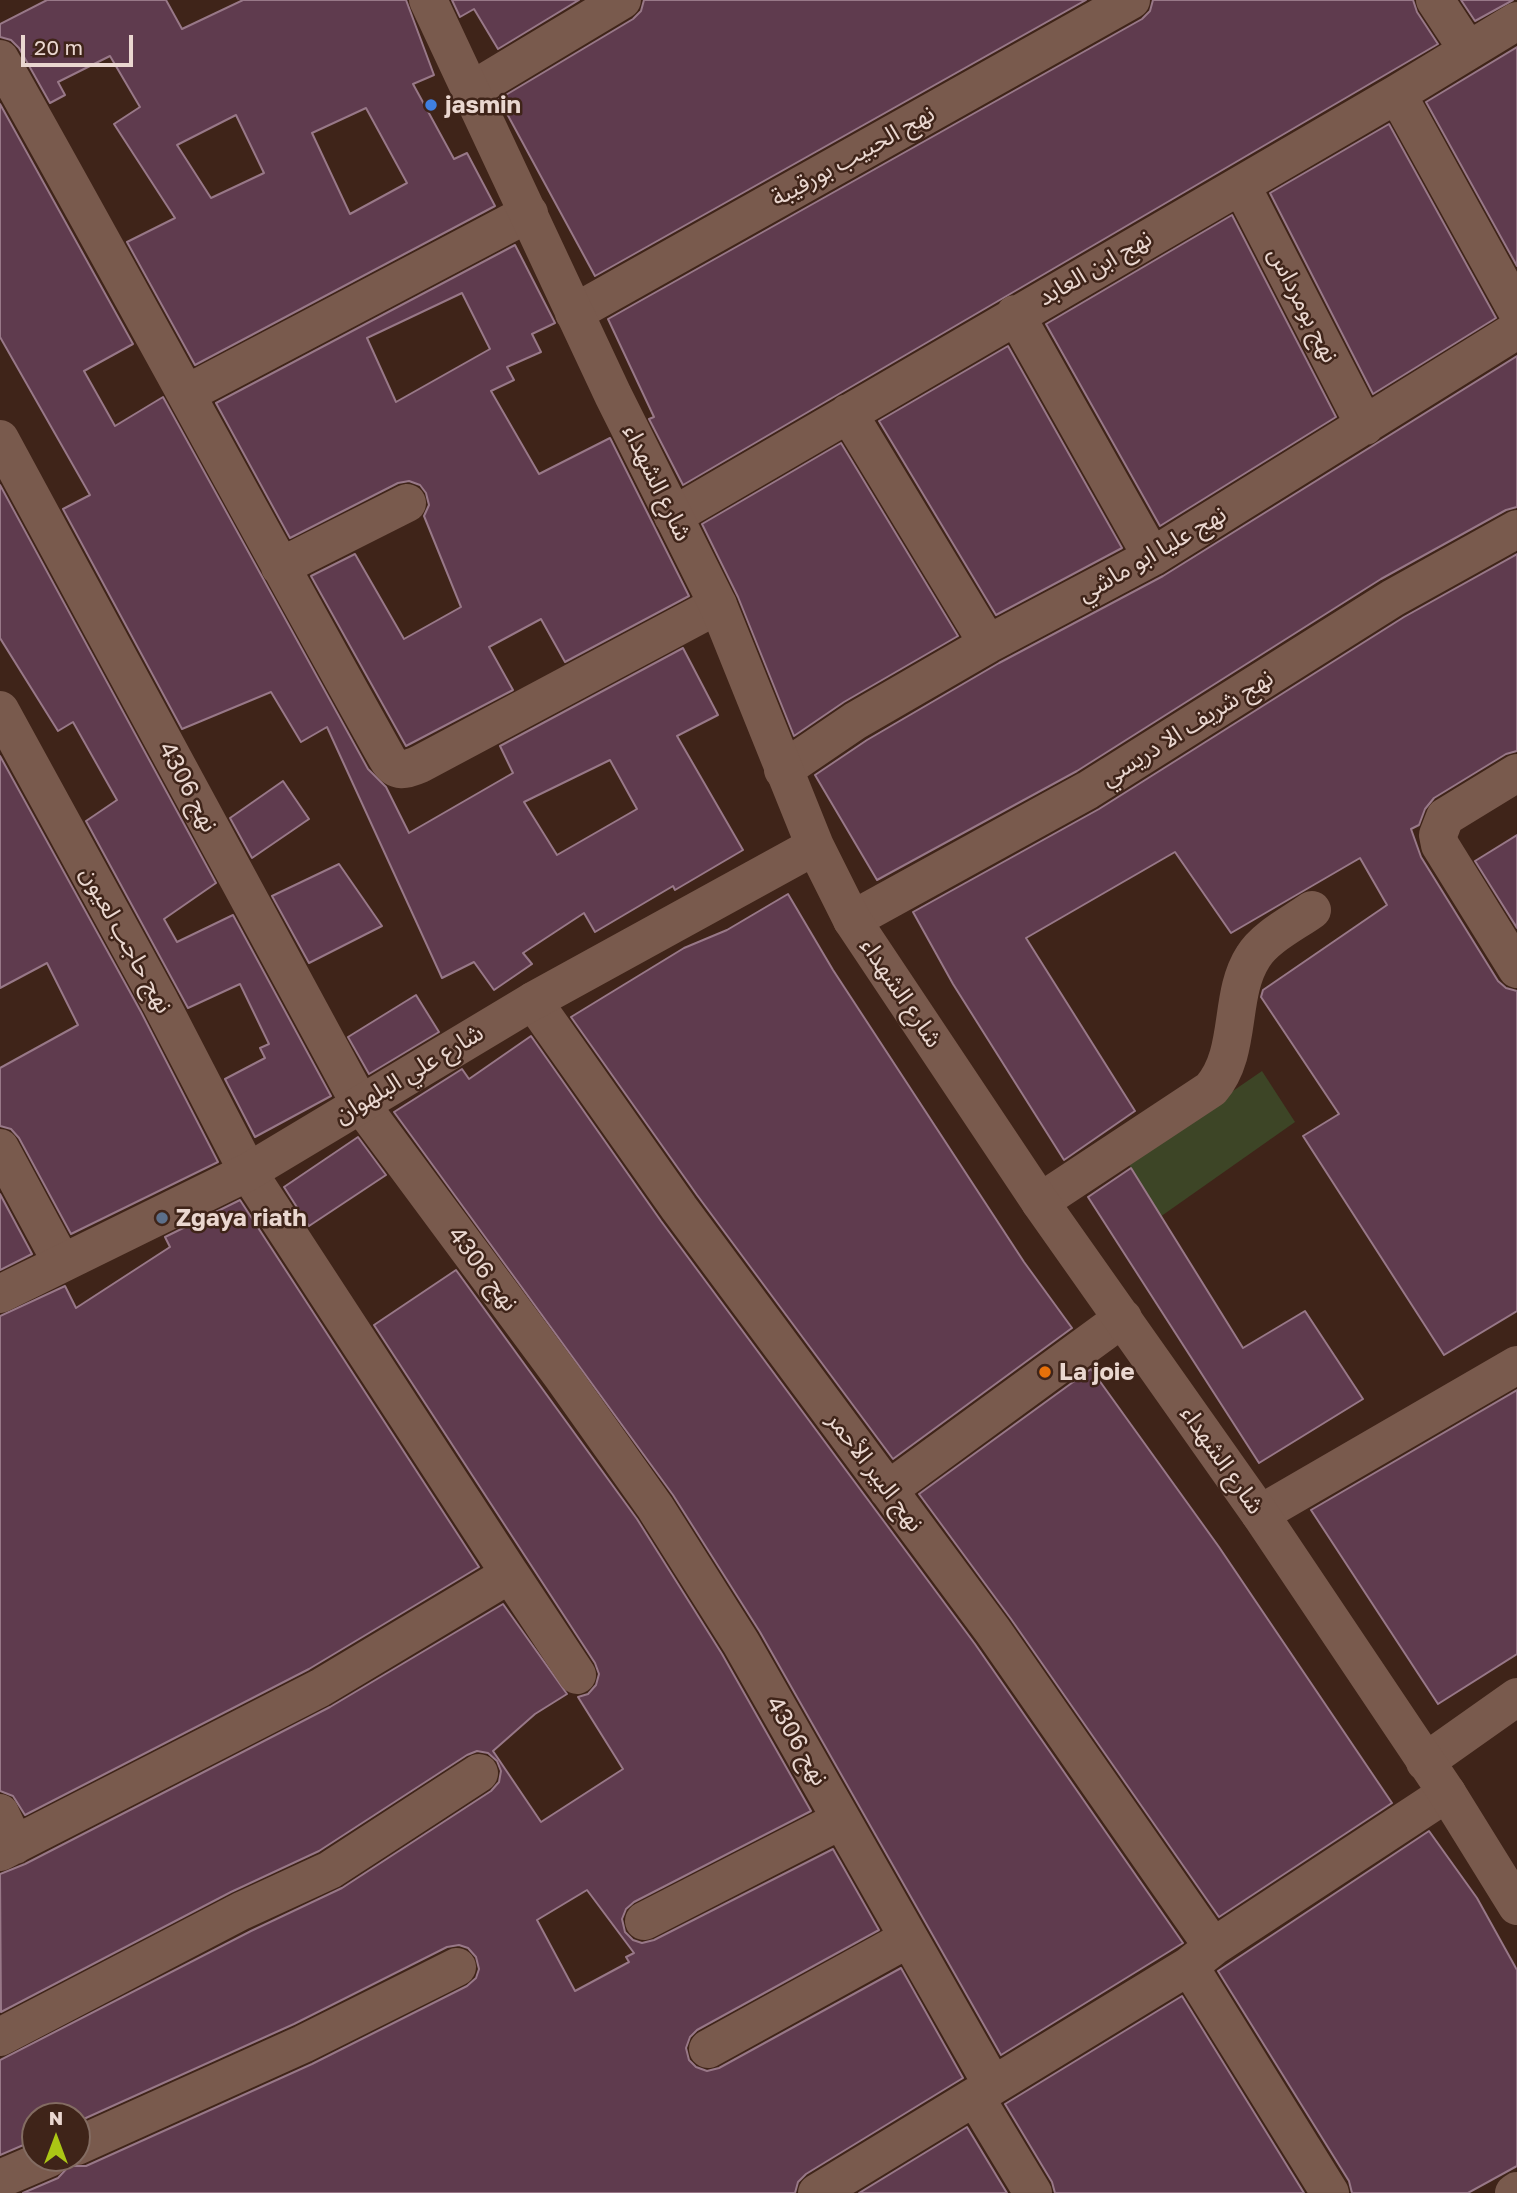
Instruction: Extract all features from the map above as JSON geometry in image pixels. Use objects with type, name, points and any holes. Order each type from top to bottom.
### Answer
[{"type":"street","name":"شارع الشهداء","points":[[428,0],[574,313],[718,605],[815,846],[852,920],[1040,1202],[1260,1514],[1447,1793],[1517,1906]]},
{"type":"street","points":[[471,90],[622,0]]},
{"type":"street","name":"نهج الحبيب بورقيبة","points":[[574,313],[1131,0]]},
{"type":"street","points":[[1435,0],[1468,50]]},
{"type":"street","name":"نهج ابن العابد","points":[[673,516],[1015,314],[1397,94],[1517,21]]},
{"type":"street","points":[[0,59],[188,393],[280,567],[387,758],[396,769],[405,771],[718,605]]},
{"type":"street","points":[[1397,94],[1517,311]]},
{"type":"street","name":"نهج بومرداس","points":[[1241,185],[1365,426]]},
{"type":"street","points":[[188,393],[529,213]]},
{"type":"street","points":[[1015,314],[1152,557]]},
{"type":"street","name":"نهج عليا ابو ماشي","points":[[783,770],[855,721],[988,644],[1152,557],[1517,330]]},
{"type":"street","points":[[848,413],[988,644]]},
{"type":"street","name":"نهج 4306","points":[[0,439],[359,1102],[562,1376],[655,1507],[741,1643],[909,1938],[1033,2193]]},
{"type":"street","points":[[280,567],[407,503]]},
{"type":"street","name":"نهج شريف الا دريسي","points":[[852,920],[1088,790],[1393,598],[1517,529]]},
{"type":"street","name":"نهج حاجب لعيون","points":[[0,710],[160,1002],[248,1172],[577,1675]]},
{"type":"street","points":[[1517,773],[1445,817],[1438,835],[1440,845],[1517,968]]},
{"type":"street","name":"شارع علي البلهوان","points":[[0,1294],[248,1172],[359,1102],[533,1001],[815,846]]},
{"type":"street","points":[[1040,1202],[1211,1089],[1226,1066],[1242,988],[1252,957],[1312,910]]},
{"type":"street","name":"نهج البير الأحمر","points":[[533,1001],[687,1219],[993,1631],[1201,1956],[1330,2193]]},
{"type":"street","points":[[0,1148],[62,1263]]},
{"type":"street","points":[[888,1490],[1123,1318]]},
{"type":"street","points":[[1260,1514],[1517,1365]]},
{"type":"street","points":[[5,1837],[320,1688],[510,1574]]},
{"type":"street","points":[[1425,1762],[1517,1697]]},
{"type":"street","points":[[0,2036],[242,1911],[330,1870],[479,1773]]},
{"type":"street","points":[[817,2193],[1201,1956],[1447,1793]]},
{"type":"street","points":[[644,1921],[841,1820]]},
{"type":"street","points":[[708,2049],[909,1938]]},
{"type":"street","points":[[91,2140],[303,2044],[457,1968]]},
{"type":"street","points":[[0,2179],[21,2170]]},
{"type":"green space","points":[[1262,1071],[1295,1122],[1160,1217],[1128,1163]]},
{"type":"building","points":[[47,0],[166,0],[182,29],[243,0],[406,0],[434,75],[413,84],[454,159],[467,153],[495,206],[195,365],[127,242],[175,218],[114,124],[140,107],[110,56],[58,82],[65,95],[50,103],[19,48],[11,40],[0,37],[0,24]],"holes":[[[366,108],[407,183],[350,214],[312,133]],[[236,115],[264,173],[211,198],[177,145]]]},
{"type":"building","points":[[452,0],[579,0],[498,49],[474,9],[460,17]]},
{"type":"building","points":[[644,0],[1086,0],[595,276],[499,99],[633,19],[641,11]]},
{"type":"building","points":[[1153,0],[1413,0],[1417,12],[1438,44],[683,485],[649,419],[654,417],[608,319],[1142,19],[1150,11]]},
{"type":"building","points":[[1461,0],[1513,0],[1475,21]]},
{"type":"building","points":[[1517,47],[1517,266],[1426,102]]},
{"type":"building","points":[[0,104],[133,344],[84,371],[115,426],[163,397],[368,769],[386,787],[409,833],[513,773],[500,746],[683,648],[718,715],[677,736],[743,850],[675,890],[673,886],[595,932],[584,913],[523,953],[532,964],[494,990],[474,962],[442,978],[327,727],[301,742],[271,692],[182,729],[63,509],[90,495],[0,337]],"holes":[[[610,760],[637,809],[557,855],[524,802]]]},
{"type":"building","points":[[1389,124],[1496,318],[1373,394],[1270,193]]},
{"type":"building","points":[[1232,215],[1336,417],[1160,526],[1046,324]]},
{"type":"building","points":[[515,245],[555,323],[532,334],[541,352],[507,367],[514,380],[491,391],[539,474],[610,438],[689,596],[565,662],[541,619],[489,647],[513,690],[406,746],[311,576],[355,554],[404,639],[461,607],[424,516],[429,505],[426,493],[420,485],[409,481],[398,483],[290,538],[216,403]],"holes":[[[462,293],[490,349],[396,402],[367,338]]]},
{"type":"building","points":[[1008,346],[1122,548],[996,615],[879,421]]},
{"type":"building","points":[[1517,356],[1517,507],[1506,510],[1381,579],[1077,771],[877,880],[815,775],[867,740],[999,663],[1163,576]]},
{"type":"building","points":[[841,443],[958,636],[844,702],[794,736],[738,597],[702,524]]},
{"type":"building","points":[[0,485],[216,883],[164,919],[177,942],[233,915],[331,1096],[255,1137],[225,1079],[265,1058],[260,1048],[269,1044],[240,984],[188,1008],[86,821],[117,800],[73,722],[58,731],[0,638]]},
{"type":"building","points":[[1517,554],[1517,751],[1506,754],[1434,798],[1425,809],[1419,825],[1411,829],[1421,857],[1498,981],[1506,988],[1517,991],[1517,1311],[1444,1355],[1303,1136],[1339,1114],[1261,997],[1263,990],[1387,905],[1360,858],[1231,933],[1175,852],[1026,938],[1135,1111],[1064,1160],[953,984],[913,912],[1099,809],[1404,617]]},
{"type":"building","points":[[0,756],[141,1012],[218,1162],[71,1234],[19,1138],[11,1129],[0,1126],[0,1068],[78,1025],[47,963],[0,988]]},
{"type":"building","points":[[283,781],[309,819],[252,858],[230,818]]},
{"type":"building","points":[[1517,835],[1517,928],[1475,861]]},
{"type":"building","points":[[339,864],[382,926],[309,963],[272,896]]},
{"type":"building","points":[[788,894],[833,970],[1024,1262],[1072,1328],[893,1459],[697,1195],[571,1017],[684,948],[727,930]]},
{"type":"building","points":[[416,995],[439,1032],[369,1074],[348,1037]]},
{"type":"building","points":[[531,1036],[661,1221],[975,1644],[1183,1943],[1001,2055],[760,1632],[673,1495],[394,1112],[462,1069],[469,1079]]},
{"type":"building","points":[[358,1137],[386,1175],[309,1226],[284,1187]]},
{"type":"building","points":[[1131,1168],[1243,1348],[1305,1311],[1363,1399],[1259,1463],[1088,1197]]},
{"type":"building","points":[[0,1194],[32,1254],[0,1270]]},
{"type":"building","points":[[240,1200],[479,1567],[309,1669],[25,1815],[13,1796],[0,1791],[0,1316],[65,1286],[76,1308],[170,1247],[165,1237]]},
{"type":"building","points":[[456,1270],[637,1519],[722,1654],[811,1811],[634,1902],[626,1909],[622,1919],[625,1932],[633,1940],[642,1943],[654,1940],[833,1849],[879,1930],[697,2030],[690,2037],[686,2048],[689,2060],[696,2067],[707,2071],[719,2068],[901,1968],[963,2078],[806,2174],[798,2182],[795,2193],[23,2193],[58,2178],[64,2172],[91,2172],[91,2164],[312,2064],[467,1986],[476,1978],[479,1969],[476,1957],[468,1948],[459,1945],[447,1947],[294,2024],[91,2116],[91,2102],[21,2102],[21,2146],[0,2155],[0,2060],[251,1931],[342,1888],[491,1791],[499,1782],[501,1771],[497,1761],[488,1753],[477,1751],[467,1755],[319,1851],[231,1892],[1,2012],[0,1874],[25,1864],[330,1707],[503,1604],[567,1694],[535,1714],[493,1751],[541,1822],[623,1769],[578,1697],[588,1694],[596,1685],[599,1674],[595,1663],[374,1325]],"holes":[[[587,1890],[634,1953],[626,1957],[629,1962],[575,1991],[537,1920]]]},
{"type":"building","points":[[1091,1369],[1219,1547],[1392,1803],[1219,1917],[1011,1619],[919,1494]]},
{"type":"building","points":[[1517,1390],[1517,1654],[1438,1704],[1311,1510]]},
{"type":"building","points":[[1429,1831],[1477,1898],[1517,1970],[1517,2166],[1468,2193],[1352,2193],[1349,2181],[1218,1971]]},
{"type":"building","points":[[1182,1996],[1304,2193],[1055,2193],[1052,2182],[1005,2104]]},
{"type":"building","points":[[967,2127],[1007,2193],[859,2193]]},
{"type":"place","name":"jasmin","points":[[431,105]]},
{"type":"place","name":"Zgaya riath","points":[[162,1218]]},
{"type":"place","name":"La joie","points":[[1045,1372]]}]
